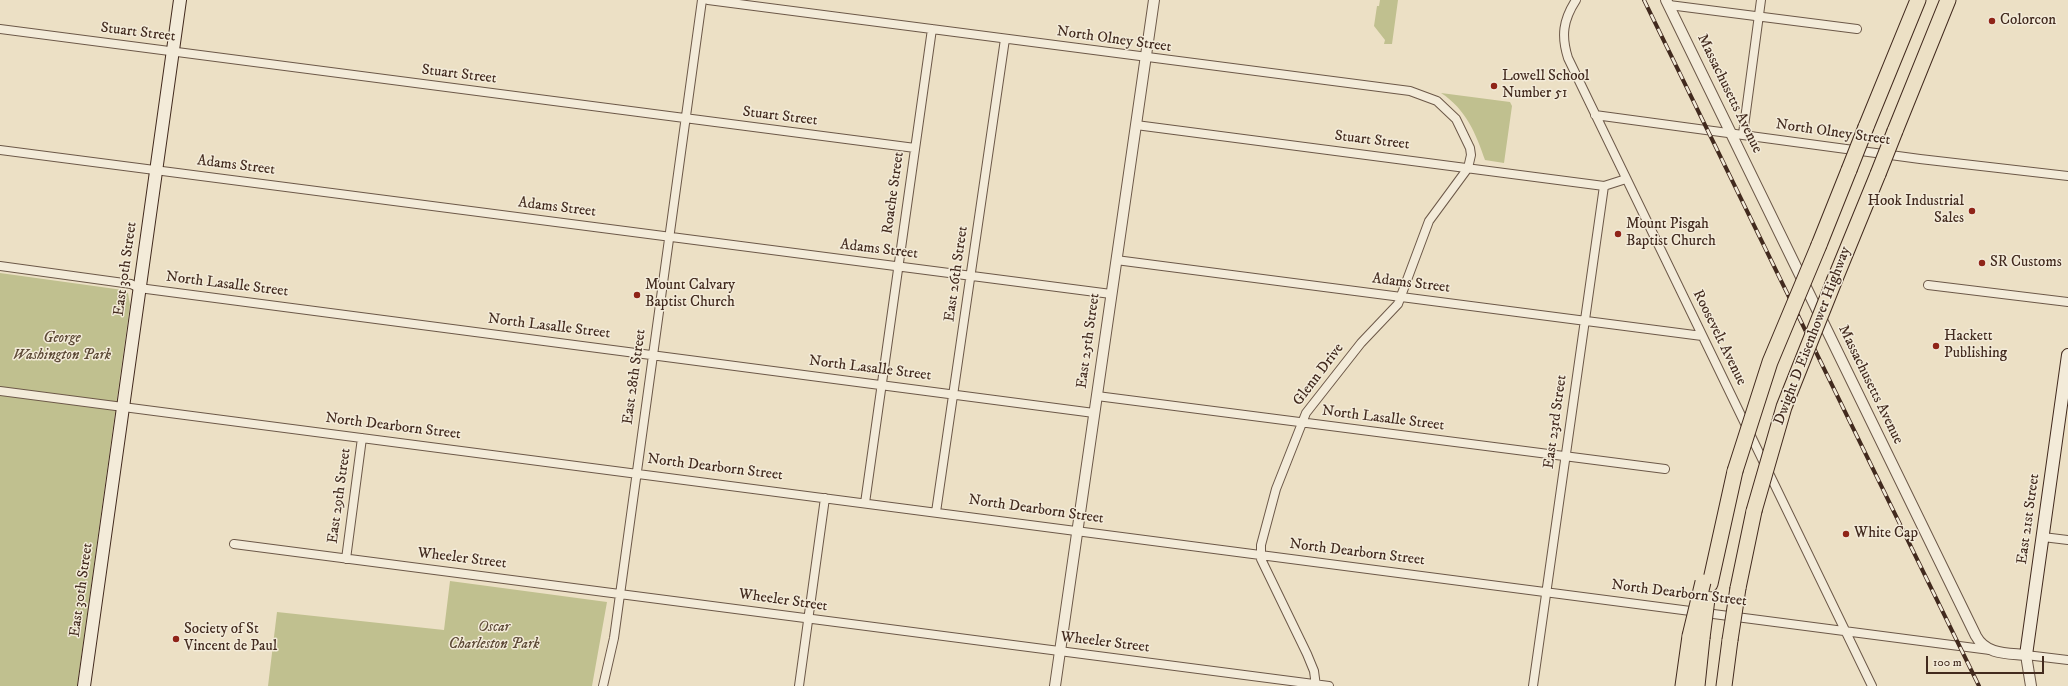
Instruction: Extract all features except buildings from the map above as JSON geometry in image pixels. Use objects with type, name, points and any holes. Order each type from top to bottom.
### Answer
[{"type":"highway","name":"Dwight D Eisenhower Highway","points":[[1697,686],[1696,637],[1706,583],[1717,546],[1735,471],[1770,362],[1918,0]]},
{"type":"highway","name":"Dwight D Eisenhower Highway","points":[[1724,686],[1738,588],[1754,510],[1784,407],[1948,0]]},
{"type":"highway","points":[[1683,686],[1696,637]]},
{"type":"highway","points":[[1730,640],[1731,686]]},
{"type":"main road","name":"East 30th Street","points":[[84,686],[180,0]]},
{"type":"main road","name":"East 21st Street","points":[[2026,655],[2043,537],[2064,419],[2068,355]]},
{"type":"street","name":"East 28th Street","points":[[603,686],[610,660],[702,0]]},
{"type":"street","name":"North Olney Street","points":[[708,0],[1419,93],[1442,105],[1456,119],[1470,148],[1468,168]]},
{"type":"street","name":"East 25th Street","points":[[1055,686],[1076,531],[1154,0]]},
{"type":"street","name":"Roosevelt Avenue","points":[[1576,0],[1565,19],[1563,35],[1568,58],[1872,686]]},
{"type":"street","points":[[1742,134],[1761,0]]},
{"type":"street","points":[[1668,2],[1857,29]]},
{"type":"street","name":"Massachusetts Avenue","points":[[1668,2],[1976,636],[1981,644],[1990,650]]},
{"type":"street","name":"Stuart Street","points":[[0,29],[915,148]]},
{"type":"street","name":"Roache Street","points":[[865,503],[880,385],[932,29]]},
{"type":"street","name":"East 26th Street","points":[[936,512],[1005,39]]},
{"type":"street","name":"North Olney Street","points":[[1595,115],[1920,159],[2068,176]]},
{"type":"street","name":"Stuart Street","points":[[1136,125],[1604,186]]},
{"type":"street","name":"Adams Street","points":[[0,150],[1111,294]]},
{"type":"street","name":"Glenn Drive","points":[[1260,555],[1268,517],[1276,490],[1301,423],[1312,404],[1361,343],[1398,304],[1429,221],[1468,168]]},
{"type":"street","points":[[1604,186],[1626,179]]},
{"type":"street","name":"East 23rd Street","points":[[1533,686],[1604,186]]},
{"type":"street","name":"Adams Street","points":[[1116,260],[1702,336]]},
{"type":"street","name":"North Lasalle Street","points":[[0,266],[131,284],[140,288],[1094,413]]},
{"type":"street","points":[[1928,286],[2068,302]]},
{"type":"street","name":"North Dearborn Street","points":[[0,391],[2068,660]]},
{"type":"street","name":"North Lasalle Street","points":[[1097,396],[1665,469]]},
{"type":"street","name":"East 29th Street","points":[[346,559],[362,438]]},
{"type":"street","points":[[799,686],[825,498]]},
{"type":"street","points":[[2043,537],[2068,540]]},
{"type":"street","name":"Wheeler Street","points":[[234,544],[1329,686]]},
{"type":"street","points":[[1260,555],[1268,576],[1289,614],[1307,654],[1314,671],[1316,685]]},
{"type":"street","name":"East 21st Street","points":[[2026,655],[2031,686]]},
{"type":"green space","points":[[1380,0],[1398,0],[1392,44],[1384,44],[1385,40],[1374,26],[1377,6],[1379,6]]},
{"type":"green space","points":[[1441,93],[1510,102],[1512,106],[1504,163],[1485,160],[1474,132],[1464,114],[1450,99]]},
{"type":"green space","name":"George Washington Park","points":[[0,273],[123,290],[128,293],[130,305],[77,686],[0,686]]},
{"type":"green space","name":"Oscar Charleston Park","points":[[450,581],[607,602],[592,686],[268,686],[277,612],[444,630]]},
{"type":"railway","points":[[1644,0],[1979,686]]},
{"type":"place","name":"Colorcon","points":[[1992,21]]},
{"type":"place","name":"Lowell School Number 51","points":[[1494,86]]},
{"type":"place","name":"Hook Industrial Sales","points":[[1972,211]]},
{"type":"place","name":"Mount Pisgah Baptist Church","points":[[1618,234]]},
{"type":"place","name":"SR Customs","points":[[1982,263]]},
{"type":"place","name":"Mount Calvary Baptist Church","points":[[637,295]]},
{"type":"place","name":"Hackett Publishing","points":[[1936,346]]},
{"type":"place","name":"White Cap","points":[[1846,534]]},
{"type":"place","name":"Society of St Vincent de Paul","points":[[176,639]]}]
